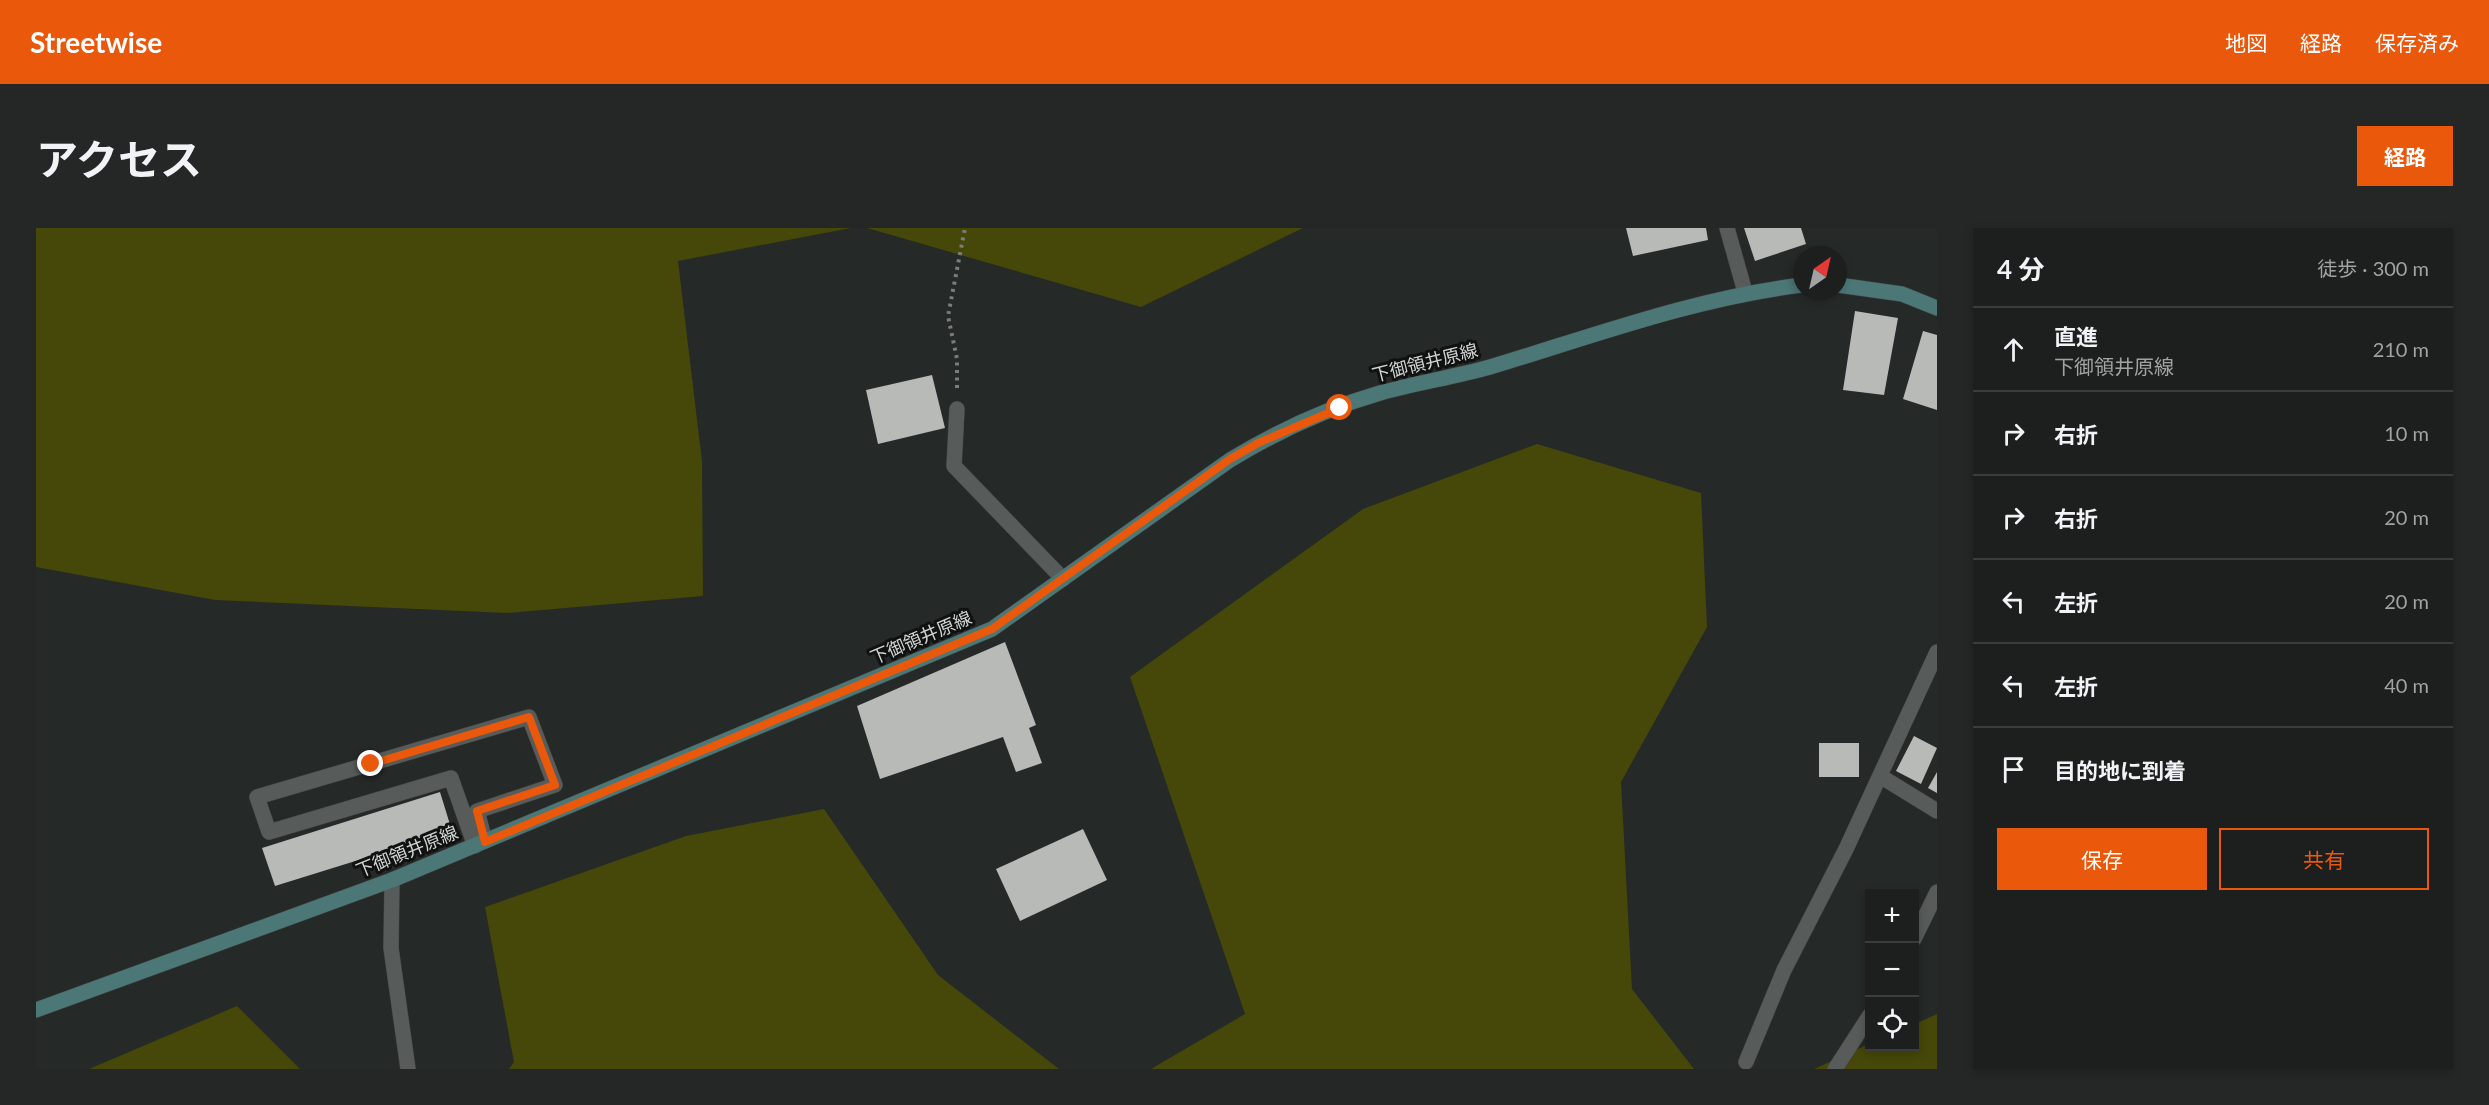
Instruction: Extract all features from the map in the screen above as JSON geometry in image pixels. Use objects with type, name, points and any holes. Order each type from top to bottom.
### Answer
[{"type":"main road","name":"下御領井原線","points":[[36,1010],[392,880],[992,629],[1230,459],[1258,443],[1320,416],[1378,394],[1479,370],[1746,292],[1793,286]]},
{"type":"main road","points":[[1847,286],[1902,294],[1937,308]]},
{"type":"street","points":[[1727,228],[1746,292]]},
{"type":"street","points":[[957,410],[954,466],[1064,579]]},
{"type":"street","points":[[1746,1062],[1784,970],[1846,849],[1937,652]]},
{"type":"street","points":[[529,717],[555,785],[477,811],[480,844],[451,778],[269,832],[257,797],[529,717]]},
{"type":"street","points":[[1880,776],[1937,811]]},
{"type":"street","points":[[392,880],[392,948],[408,1069]]},
{"type":"street","points":[[1919,929],[1937,892]]},
{"type":"street","points":[[1835,1069],[1865,1021]]},
{"type":"path","points":[[957,410],[957,359],[948,316],[965,228]]},
{"type":"shaded area","points":[[36,228],[851,228],[678,261],[702,461],[703,596],[507,613],[215,600],[36,567]]},
{"type":"shaded area","points":[[867,228],[1303,228],[1141,307]]},
{"type":"shaded area","points":[[1537,444],[1701,493],[1707,627],[1621,782],[1632,989],[1694,1069],[1151,1069],[1245,1014],[1130,677],[1363,509]]},
{"type":"shaded area","points":[[824,809],[938,975],[1059,1069],[509,1069],[514,1062],[485,907],[686,836]]},
{"type":"shaded area","points":[[237,1006],[300,1069],[89,1069]]},
{"type":"shaded area","points":[[1937,1014],[1937,1069],[1814,1069],[1865,1046],[1865,1051],[1919,1051],[1919,1022]]},
{"type":"building","points":[[1626,228],[1706,228],[1708,240],[1633,256]]},
{"type":"building","points":[[1744,228],[1801,228],[1806,244],[1793,246],[1793,248],[1755,261]]},
{"type":"building","points":[[1855,311],[1898,318],[1884,395],[1843,390]]},
{"type":"building","points":[[1923,331],[1937,335],[1937,410],[1903,399]]},
{"type":"building","points":[[932,375],[945,428],[878,444],[866,390]]},
{"type":"building","points":[[1005,642],[1036,725],[1029,728],[1042,763],[1016,772],[1003,737],[880,779],[857,706]]},
{"type":"building","points":[[1914,736],[1937,748],[1921,784],[1896,771]]},
{"type":"building","points":[[1819,743],[1859,743],[1859,777],[1819,777]]},
{"type":"building","points":[[1937,772],[1937,793],[1928,788]]},
{"type":"building","points":[[440,792],[452,831],[275,886],[262,848]]},
{"type":"building","points":[[1083,829],[1107,880],[1020,921],[996,869]]},
{"type":"route","points":[[371,764],[529,717],[555,785],[477,811],[485,842],[992,629],[1189,491],[1230,459],[1258,443],[1340,408]]}]
